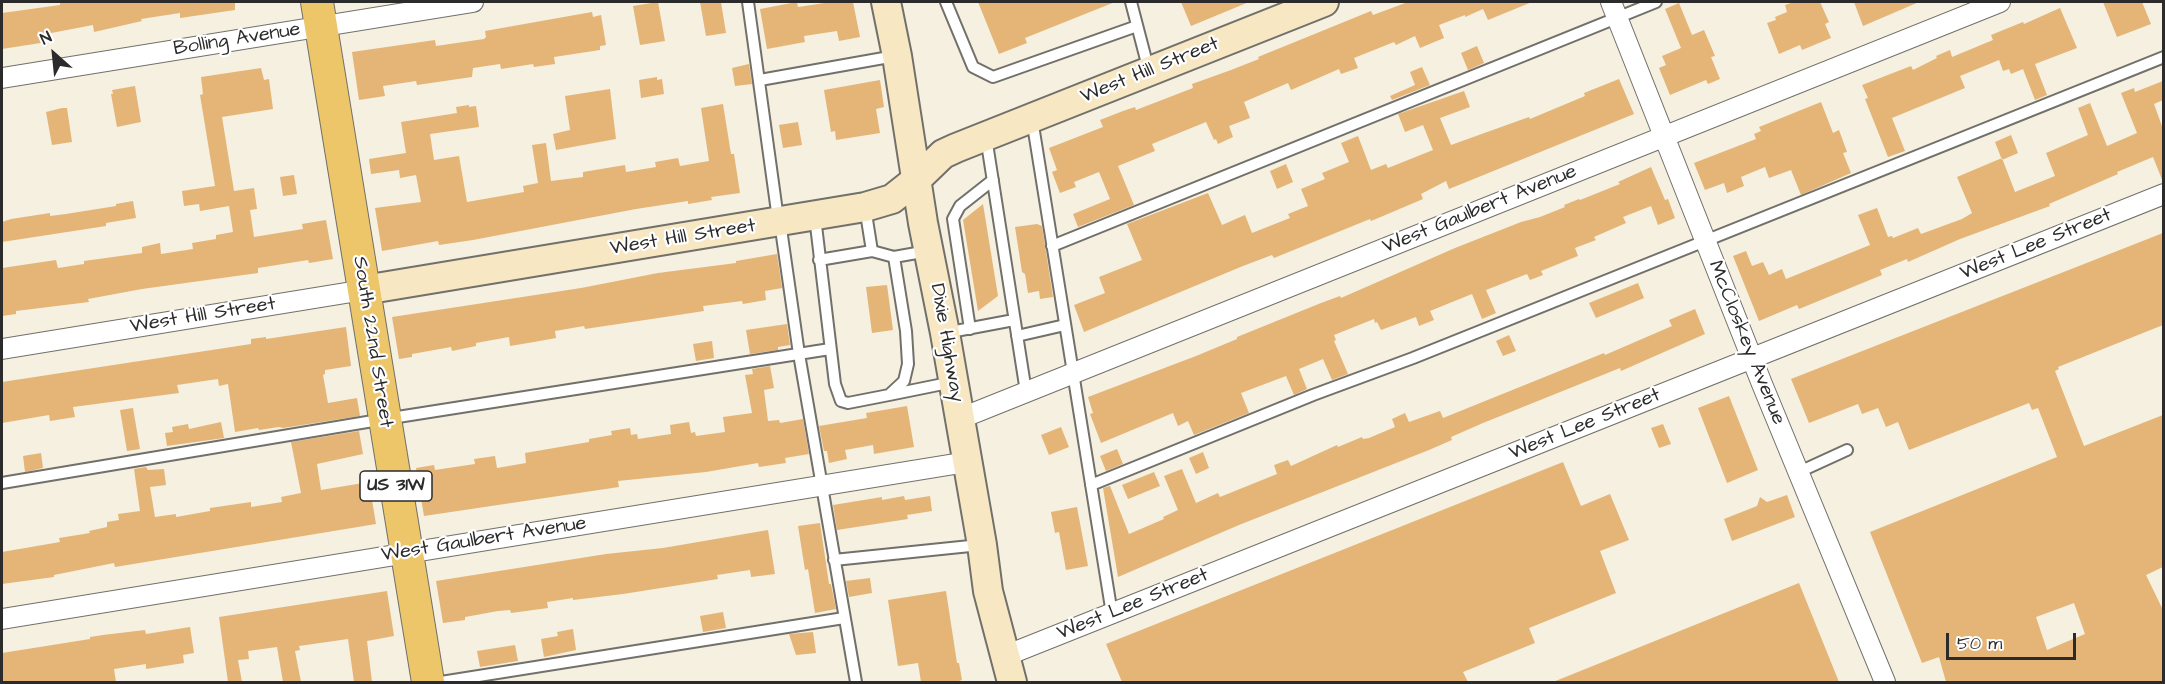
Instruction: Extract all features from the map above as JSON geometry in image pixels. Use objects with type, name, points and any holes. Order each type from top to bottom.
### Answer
[{"type":"main road","name":"South 22nd Street","points":[[319,14],[429,681]]},
{"type":"street","name":"Bolling Avenue","points":[[2,78],[319,14],[473,2]]},
{"type":"street","name":"Dixie Highway","points":[[886,2],[897,56],[916,180],[940,252],[958,331],[953,382],[988,591],[1009,669]]},
{"type":"street","name":"West Hill Street","points":[[2,349],[865,207],[891,199],[916,180],[943,154],[1324,2]]},
{"type":"street","name":"West Gaulbert Avenue","points":[[959,419],[2000,2]]},
{"type":"street","name":"McCloskey Avenue","points":[[1614,9],[1762,384],[1885,682]]},
{"type":"street","name":"West Lee Street","points":[[1009,669],[1112,614],[2163,194]]},
{"type":"street","name":"West Gaulbert Avenue","points":[[2,619],[967,462]]},
{"type":"lane","points":[[748,2],[799,354],[856,682]]},
{"type":"lane","points":[[946,2],[973,67],[993,77],[1137,26]]},
{"type":"lane","points":[[1131,2],[1149,71]]},
{"type":"lane","points":[[1052,246],[1614,9],[1656,2]]},
{"type":"lane","points":[[760,80],[897,56]]},
{"type":"lane","points":[[1091,485],[2163,57]]},
{"type":"lane","points":[[1032,118],[1112,614]]},
{"type":"lane","points":[[986,136],[1026,392]]},
{"type":"lane","points":[[819,260],[872,252],[894,257],[940,252],[960,206],[993,180]]},
{"type":"lane","points":[[865,207],[872,252]]},
{"type":"lane","points":[[815,216],[830,349],[835,384],[841,400],[848,403],[953,382]]},
{"type":"lane","points":[[888,395],[904,381],[908,364],[906,331],[894,257]]},
{"type":"lane","points":[[958,331],[1014,320]]},
{"type":"lane","points":[[1017,336],[1065,325]]},
{"type":"lane","points":[[2,483],[385,418],[830,349]]},
{"type":"lane","points":[[1799,472],[1847,450]]},
{"type":"lane","points":[[834,560],[982,545]]},
{"type":"lane","points":[[429,681],[844,618]]},
{"type":"building","points":[[60,2],[235,2],[235,10],[180,18],[180,13],[141,19],[142,21],[94,32],[93,25],[46,34],[47,42],[2,49],[2,13],[60,5]]},
{"type":"building","points":[[658,2],[665,41],[640,45],[633,6]]},
{"type":"building","points":[[700,2],[721,2],[726,33],[706,36]]},
{"type":"building","points":[[797,2],[798,7],[831,2],[853,2],[860,37],[839,41],[837,31],[804,36],[805,42],[767,49],[760,9]]},
{"type":"building","points":[[978,2],[1115,2],[1025,38],[1027,43],[999,54]]},
{"type":"building","points":[[1181,2],[1249,2],[1191,26]]},
{"type":"building","points":[[1408,2],[1532,2],[1488,20],[1483,9],[1465,17],[1465,15],[1439,25],[1444,38],[1420,48],[1415,36],[1396,45],[1394,42],[1354,58],[1358,68],[1341,74],[1339,69],[1291,90],[1288,83],[1244,102],[1250,118],[1229,126],[1233,137],[1218,144],[1206,122],[1152,144],[1155,151],[1118,166],[1134,205],[1078,227],[1073,214],[1110,199],[1099,172],[1074,182],[1076,187],[1060,193],[1052,172],[1057,170],[1049,148],[1103,127],[1100,120],[1135,107],[1136,110],[1193,88],[1192,84],[1259,59],[1258,57],[1371,11],[1373,15]]},
{"type":"building","points":[[1794,2],[1820,2],[1829,22],[1825,24],[1831,38],[1802,50],[1800,45],[1779,54],[1767,23],[1787,12],[1785,5]]},
{"type":"building","points":[[1854,2],[1919,2],[1863,26]]},
{"type":"building","points":[[2103,2],[2142,2],[2151,24],[2117,37]]},
{"type":"building","points":[[1679,3],[1692,35],[1704,30],[1715,56],[1711,57],[1720,79],[1708,84],[1706,80],[1670,95],[1659,68],[1666,65],[1662,56],[1681,48],[1665,9]]},
{"type":"building","points":[[2060,8],[2077,48],[2035,64],[2047,95],[2035,100],[2023,69],[2011,74],[2009,69],[2003,71],[1999,60],[1960,76],[1965,88],[1892,118],[1905,151],[1888,157],[1865,99],[1868,98],[1862,85],[1911,66],[1913,70],[1950,50],[1952,57],[1993,40],[1991,35]]},
{"type":"building","points":[[592,12],[593,17],[601,15],[606,45],[600,46],[600,50],[554,57],[555,64],[534,67],[533,64],[501,69],[500,64],[473,68],[472,77],[417,85],[416,81],[383,86],[385,96],[359,100],[352,52],[435,40],[436,46],[484,39],[485,31]]},
{"type":"building","points":[[1477,46],[1484,63],[1468,70],[1461,53]]},
{"type":"building","points":[[749,64],[752,84],[735,86],[732,68]]},
{"type":"building","points":[[1422,67],[1430,85],[1392,100],[1390,96],[1415,85],[1410,72]]},
{"type":"building","points":[[261,68],[264,80],[269,79],[273,109],[222,117],[234,191],[254,188],[257,209],[250,210],[254,237],[303,229],[302,224],[326,220],[333,259],[309,263],[308,260],[258,268],[258,273],[142,289],[88,299],[89,302],[16,311],[16,314],[2,316],[2,268],[56,260],[58,268],[84,264],[84,261],[142,253],[142,247],[160,243],[161,254],[193,249],[192,243],[216,239],[216,235],[233,232],[229,206],[200,211],[199,204],[184,206],[182,191],[215,186],[200,95],[203,94],[201,77]]},
{"type":"building","points":[[657,77],[657,80],[662,79],[664,94],[641,98],[639,80]]},
{"type":"building","points":[[1619,79],[1634,114],[1449,189],[1446,181],[1421,194],[1423,199],[1383,216],[1371,221],[1370,219],[1274,258],[1272,255],[1243,266],[1084,332],[1074,305],[1105,293],[1099,277],[1142,260],[1127,224],[1208,193],[1222,225],[1245,215],[1252,233],[1290,218],[1288,214],[1308,206],[1301,189],[1325,179],[1322,173],[1349,162],[1341,143],[1358,136],[1371,170],[1386,164],[1388,168],[1433,150],[1423,125],[1405,132],[1398,114],[1464,91],[1470,107],[1440,118],[1451,145],[1529,117],[1530,119]]},
{"type":"building","points":[[880,80],[884,107],[876,109],[880,133],[836,140],[835,131],[831,132],[824,90]]},
{"type":"building","points":[[2163,81],[2163,100],[2154,104],[2163,129],[2163,182],[2153,157],[2049,204],[2050,206],[1960,239],[1908,262],[1907,259],[1880,270],[1882,275],[1799,309],[1797,305],[1759,321],[1733,256],[1746,251],[1752,266],[1763,262],[1769,275],[1782,269],[1786,279],[1870,245],[1858,215],[1877,208],[1888,237],[1893,238],[1918,228],[1921,234],[1962,219],[1972,213],[1957,177],[2002,158],[2015,192],[2055,176],[2046,153],[2088,135],[2078,108],[2090,103],[2107,146],[2137,133],[2121,93],[2134,88],[2135,92]]},
{"type":"building","points":[[135,86],[141,122],[117,127],[112,90]]},
{"type":"building","points":[[610,89],[616,139],[556,150],[553,134],[570,130],[565,96]]},
{"type":"building","points":[[1821,102],[1833,133],[1839,130],[1847,152],[1843,153],[1851,173],[1801,195],[1791,170],[1769,178],[1765,167],[1741,177],[1744,186],[1727,193],[1724,183],[1705,190],[1694,163],[1756,139],[1754,134],[1761,131],[1759,127]]},
{"type":"building","points":[[723,104],[740,193],[711,197],[712,200],[688,204],[688,201],[636,209],[473,240],[439,245],[438,241],[382,251],[375,208],[421,202],[416,175],[400,178],[399,170],[371,174],[369,159],[406,153],[401,122],[457,113],[456,107],[476,106],[479,127],[430,134],[434,160],[459,156],[467,202],[524,192],[523,186],[538,183],[532,145],[546,143],[551,181],[583,177],[583,172],[625,165],[626,172],[656,167],[655,162],[678,158],[680,166],[709,161],[701,108]]},
{"type":"building","points":[[67,108],[72,142],[52,145],[46,112]]},
{"type":"building","points":[[798,122],[802,145],[783,148],[779,125]]},
{"type":"building","points":[[2011,135],[2018,153],[2002,160],[1995,142]]},
{"type":"building","points":[[1286,164],[1293,182],[1277,189],[1270,171]]},
{"type":"building","points":[[1651,167],[1675,218],[1658,225],[1651,206],[1623,217],[1626,223],[1594,237],[1596,240],[1575,248],[1578,256],[1541,271],[1543,275],[1530,280],[1527,274],[1486,290],[1496,313],[1482,319],[1472,294],[1430,311],[1434,320],[1419,326],[1416,317],[1381,330],[1374,319],[1334,335],[1336,340],[1334,341],[1348,374],[1332,380],[1323,359],[1299,369],[1307,389],[1294,395],[1286,376],[1241,393],[1249,413],[1194,435],[1188,421],[1178,426],[1173,413],[1101,443],[1090,414],[1093,413],[1088,397],[1196,356],[1321,303],[1340,296],[1341,298],[1455,248],[1565,207],[1564,205],[1620,184],[1618,182]]},
{"type":"building","points":[[294,175],[297,194],[283,196],[280,177]]},
{"type":"building","points":[[133,201],[136,218],[106,223],[106,226],[2,242],[2,222],[11,219],[50,213],[50,216],[66,214]]},
{"type":"building","points":[[983,204],[998,296],[978,311],[963,220]]},
{"type":"building","points":[[1037,224],[1042,226],[1053,297],[1040,299],[1039,291],[1028,293],[1025,274],[1022,272],[1015,227]]},
{"type":"building","points":[[2163,233],[2163,325],[2058,367],[2059,369],[2055,371],[2084,446],[2163,415],[2163,567],[2146,575],[2163,610],[2163,682],[1946,682],[1939,657],[1922,663],[1870,532],[2057,457],[2038,408],[2032,410],[2029,403],[1909,450],[1898,422],[1886,427],[1878,408],[1862,414],[1858,404],[1809,423],[1791,379]],"holes":[[[2074,603],[2085,634],[2047,650],[2036,617]]]},
{"type":"building","points":[[777,254],[782,288],[765,291],[766,300],[743,304],[742,301],[703,306],[704,311],[585,329],[584,326],[555,331],[556,338],[510,346],[509,337],[476,343],[476,346],[452,351],[451,347],[412,354],[412,357],[399,359],[392,317],[581,288],[658,273],[736,263],[736,261]]},
{"type":"building","points":[[1638,283],[1644,298],[1596,318],[1589,303]]},
{"type":"building","points":[[887,285],[893,330],[872,333],[866,287]]},
{"type":"building","points":[[1695,309],[1705,334],[1621,371],[1620,368],[1483,423],[1429,450],[1239,525],[1118,577],[1103,488],[1110,486],[1129,534],[1164,519],[1163,517],[1178,510],[1164,476],[1182,469],[1196,503],[1218,493],[1220,497],[1277,474],[1274,465],[1288,460],[1291,466],[1337,445],[1338,447],[1362,437],[1363,439],[1369,438],[1395,427],[1392,419],[1405,413],[1409,422],[1440,411],[1443,418],[1604,353],[1605,355],[1672,326],[1669,320]]},
{"type":"building","points":[[787,324],[790,345],[778,347],[778,350],[750,354],[746,330]]},
{"type":"building","points":[[346,327],[351,366],[325,370],[323,375],[328,403],[357,398],[360,416],[283,428],[259,430],[258,428],[235,432],[228,384],[219,386],[218,379],[177,385],[179,393],[73,407],[75,417],[50,421],[49,415],[2,423],[2,382],[251,344],[251,339],[266,337],[266,339]]},
{"type":"building","points":[[1509,335],[1516,351],[1503,356],[1496,341]]},
{"type":"building","points":[[712,341],[714,358],[696,361],[693,344]]},
{"type":"building","points":[[770,366],[774,388],[764,390],[768,421],[779,420],[780,423],[803,419],[809,454],[785,458],[786,463],[759,467],[758,463],[706,472],[618,481],[619,487],[424,516],[416,468],[434,465],[435,470],[475,464],[474,459],[495,456],[497,468],[526,463],[525,453],[589,442],[589,439],[612,435],[611,431],[630,428],[631,435],[637,434],[638,439],[671,434],[670,425],[689,422],[691,433],[695,432],[696,436],[725,432],[723,417],[752,413],[745,375],[753,374],[752,369]]},
{"type":"building","points":[[1729,396],[1758,470],[1727,483],[1698,408]]},
{"type":"building","points":[[907,406],[914,447],[874,454],[873,445],[845,450],[847,459],[829,463],[819,426],[867,418],[866,413]]},
{"type":"building","points":[[133,408],[140,449],[127,451],[120,410]]},
{"type":"building","points":[[221,422],[224,438],[167,446],[165,433],[173,432],[172,427],[188,424],[189,429]]},
{"type":"building","points":[[1663,424],[1671,444],[1659,448],[1651,428]]},
{"type":"building","points":[[1061,427],[1069,447],[1049,455],[1041,435]]},
{"type":"building","points":[[359,431],[363,454],[317,464],[321,490],[369,482],[376,524],[115,567],[114,563],[54,575],[54,577],[2,584],[2,552],[60,542],[59,538],[90,533],[89,531],[107,527],[107,522],[119,520],[118,514],[140,511],[134,469],[146,467],[148,470],[164,469],[166,485],[150,487],[155,517],[176,514],[176,517],[210,511],[210,508],[251,502],[251,507],[282,502],[281,497],[301,493],[291,442]]},
{"type":"building","points":[[1117,449],[1123,464],[1106,471],[1100,456]]},
{"type":"building","points":[[1203,452],[1209,468],[1196,474],[1189,458]]},
{"type":"building","points":[[41,453],[43,468],[25,472],[23,456]]},
{"type":"building","points":[[1563,462],[1581,506],[1610,494],[1629,540],[1600,551],[1616,593],[1529,628],[1535,643],[1463,672],[1468,682],[1122,682],[1106,644]]},
{"type":"building","points":[[1154,472],[1160,486],[1128,499],[1122,485]]},
{"type":"building","points":[[1787,495],[1795,517],[1732,541],[1724,519],[1757,506],[1760,497],[1767,502]]},
{"type":"building","points":[[904,496],[905,500],[930,496],[932,511],[907,515],[908,519],[837,530],[833,505]]},
{"type":"building","points":[[1077,507],[1088,566],[1066,570],[1059,532],[1055,533],[1051,512]]},
{"type":"building","points":[[820,523],[829,584],[831,584],[836,609],[815,613],[798,526]]},
{"type":"building","points":[[768,530],[775,574],[751,577],[750,570],[717,575],[718,579],[623,594],[547,602],[548,608],[511,613],[510,610],[498,611],[443,623],[436,581],[606,554],[663,548]]},
{"type":"building","points":[[870,578],[872,593],[849,597],[846,581]]},
{"type":"building","points":[[1799,583],[1839,682],[1553,682]]},
{"type":"building","points":[[387,591],[394,636],[367,641],[372,682],[354,682],[348,639],[299,646],[300,650],[295,651],[301,682],[283,682],[277,647],[248,651],[249,659],[238,660],[242,682],[228,682],[219,617]]},
{"type":"building","points":[[946,591],[957,663],[959,663],[962,680],[921,682],[918,663],[898,666],[888,600]]},
{"type":"building","points":[[723,612],[726,628],[703,632],[700,616]]},
{"type":"building","points":[[190,627],[194,653],[183,655],[184,663],[146,669],[146,664],[114,669],[116,682],[2,682],[2,653],[103,635],[145,630],[146,634]]},
{"type":"building","points":[[573,629],[576,650],[544,657],[541,639],[558,636],[557,632]]},
{"type":"building","points":[[813,632],[816,653],[796,655],[789,634]]},
{"type":"building","points":[[515,645],[518,661],[480,667],[477,651]]}]
